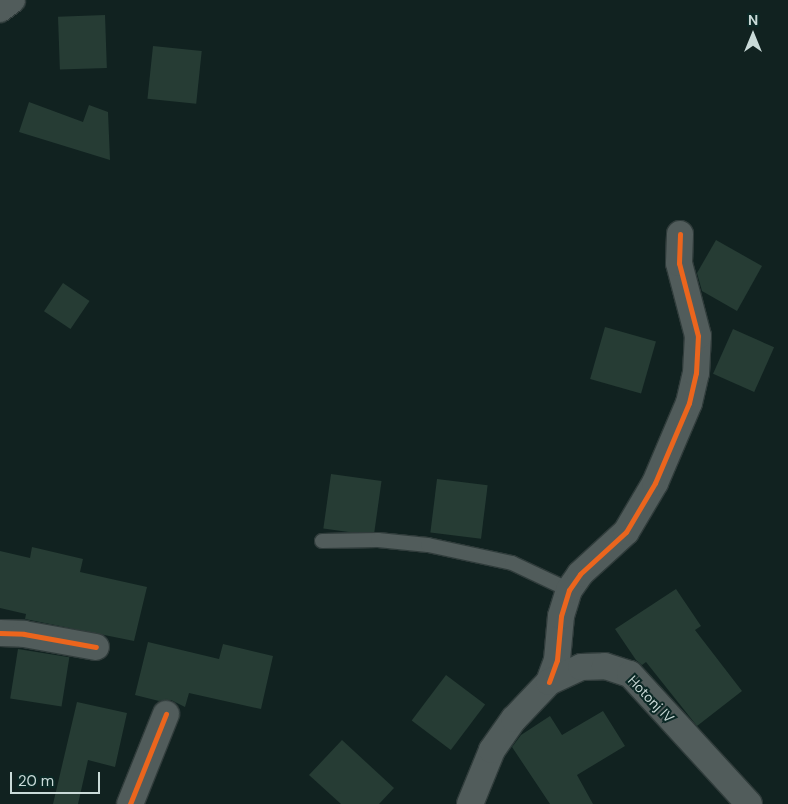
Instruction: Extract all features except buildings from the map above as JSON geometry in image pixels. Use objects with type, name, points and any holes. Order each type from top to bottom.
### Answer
[{"type":"street","points":[[0,9],[12,0]]},
{"type":"street","points":[[549,682],[558,660],[561,616],[569,590],[580,574],[626,532],[654,484],[689,403],[696,373],[698,336],[679,263],[680,234]]},
{"type":"street","points":[[0,633],[24,634],[96,647]]},
{"type":"street","name":"Hotonj IV","points":[[470,804],[492,750],[514,719],[549,682],[581,667],[605,666],[630,674],[749,804]]},
{"type":"street","points":[[130,804],[166,714]]},
{"type":"lane","points":[[322,541],[378,540],[428,545],[512,562],[569,590]]},
{"type":"cycle path","points":[[549,682],[557,660],[561,616],[569,590],[580,574],[626,532],[655,483],[689,403],[696,373],[698,336],[679,263],[680,234]]},
{"type":"cycle path","points":[[0,633],[24,634],[96,647]]},
{"type":"cycle path","points":[[130,804],[166,714]]}]
